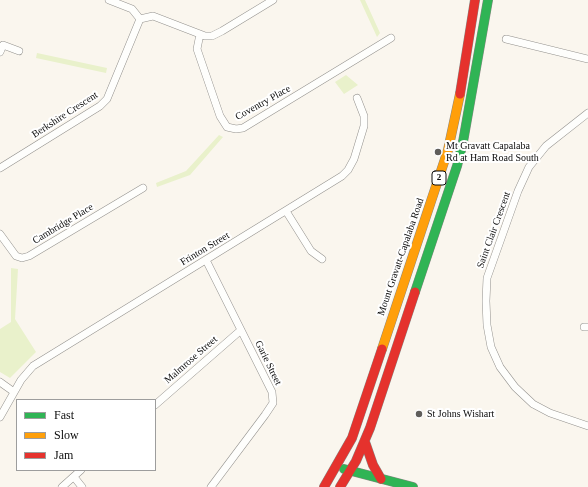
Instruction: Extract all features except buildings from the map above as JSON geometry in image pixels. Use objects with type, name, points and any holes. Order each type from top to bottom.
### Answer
[{"type":"main road","name":"Mount Gravatt-Capalaba Road","points":[[324,487],[337,467],[357,425],[448,150],[456,119],[475,0]]},
{"type":"main road","name":"2","points":[[340,487],[350,471],[364,442],[460,155],[488,0]]},
{"type":"main road","points":[[364,442],[373,465],[382,479]]},
{"type":"main road","points":[[337,467],[413,487]]},
{"type":"street","points":[[109,0],[132,10],[140,18],[154,16],[200,34],[212,36],[273,0]]},
{"type":"street","name":"Berkshire Crescent","points":[[0,168],[100,106],[107,99],[140,18]]},
{"type":"street","name":"Coventry Place","points":[[200,34],[197,49],[220,116],[227,127],[236,129],[243,128],[391,38]]},
{"type":"street","points":[[506,39],[588,59]]},
{"type":"street","points":[[0,52],[2,43],[18,51]]},
{"type":"street","name":"Frinton Street","points":[[0,418],[21,380],[33,366],[334,182],[348,170],[354,159],[364,126],[364,116],[357,98]]},
{"type":"street","name":"Saint Clair Crescent","points":[[588,113],[546,146],[529,167],[518,191],[487,278],[486,325],[491,347],[500,367],[515,387],[533,404],[550,413],[588,426]]},
{"type":"street","name":"Cambridge Place","points":[[0,234],[16,256],[22,258],[29,256],[143,188]]},
{"type":"street","points":[[286,211],[311,251],[322,259]]},
{"type":"street","name":"Garie Street","points":[[206,260],[272,392],[273,403],[211,487]]},
{"type":"street","name":"Malmrose Street","points":[[156,404],[241,330]]},
{"type":"street","points":[[0,382],[14,392]]},
{"type":"street","points":[[62,487],[80,471]]},
{"type":"street","points":[[74,476],[82,487]]},
{"type":"green space","points":[[360,0],[365,0],[380,33],[377,37]]},
{"type":"green space","points":[[37,53],[107,68],[106,73],[36,58]]},
{"type":"green space","points":[[346,75],[358,85],[344,94],[335,82]]},
{"type":"green space","points":[[219,135],[223,137],[190,175],[157,187],[156,183],[186,171]]},
{"type":"green space","points":[[11,268],[18,269],[15,319],[36,352],[10,378],[0,372],[0,329],[11,322]]},
{"type":"traffic: fast","points":[[415,292],[457,166],[463,142],[488,0]]},
{"type":"traffic: fast","points":[[344,469],[413,487]]},
{"type":"traffic: slow","points":[[382,349],[448,150],[460,94]]},
{"type":"traffic: jam","points":[[460,94],[475,0]]},
{"type":"traffic: jam","points":[[340,487],[356,461],[370,428],[415,292]]},
{"type":"traffic: jam","points":[[324,487],[352,438],[382,349]]},
{"type":"traffic: jam","points":[[365,442],[373,465],[381,479]]},
{"type":"place","name":"Mt Gravatt Capalaba Rd at Ham Road South","points":[[438,152]]},
{"type":"place","name":"St Johns Wishart","points":[[419,414]]}]
